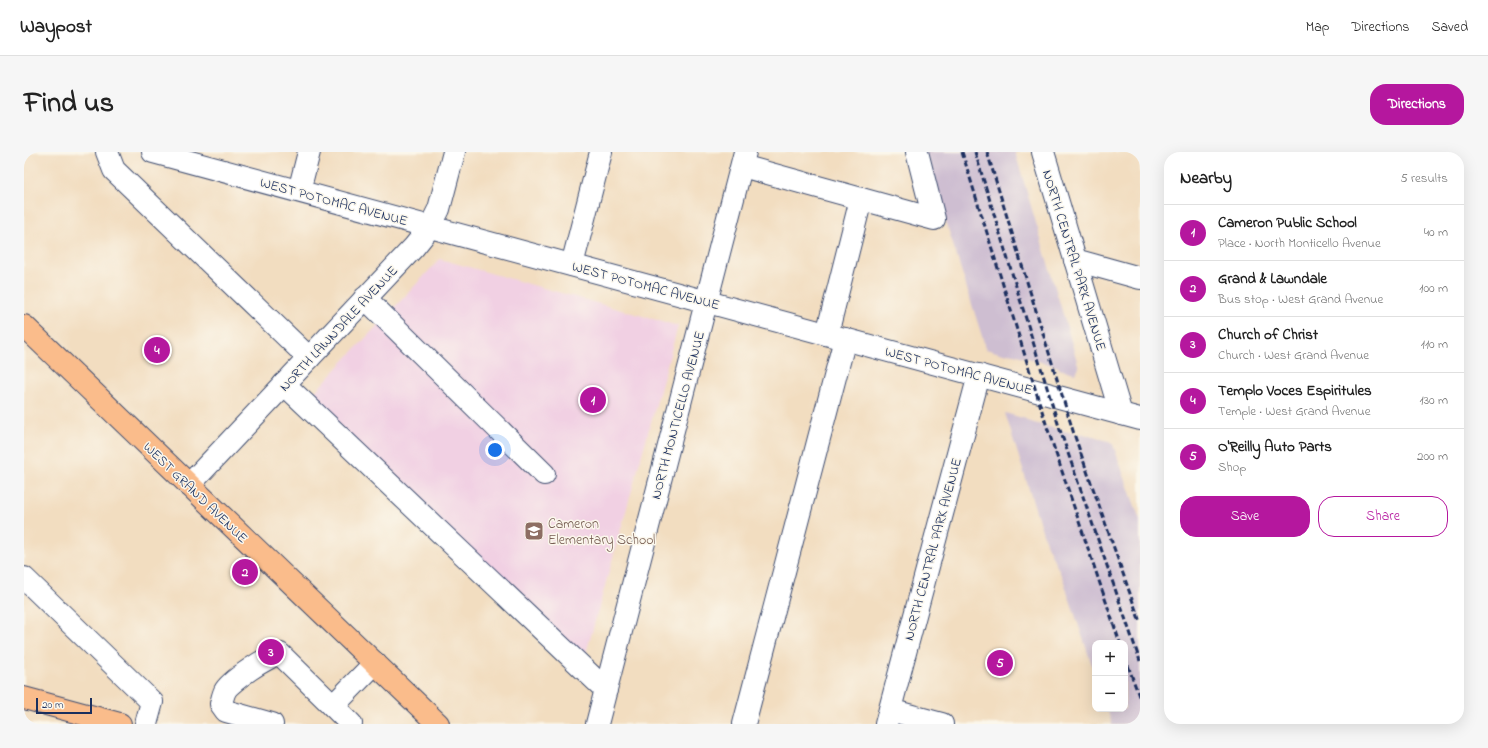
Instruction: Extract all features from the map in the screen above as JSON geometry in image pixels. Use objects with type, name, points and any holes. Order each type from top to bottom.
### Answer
[{"type":"main road","name":"WEST GRAND AVENUE","points":[[24,326],[438,724]]},
{"type":"main road","points":[[24,698],[120,724]]},
{"type":"street","points":[[107,152],[114,170],[309,358]]},
{"type":"street","points":[[299,191],[309,152]]},
{"type":"street","name":"NORTH LAWNDALE AVENUE","points":[[190,485],[414,247],[430,227],[440,208],[454,152]]},
{"type":"street","points":[[572,265],[601,152]]},
{"type":"street","points":[[743,159],[861,199],[934,219],[917,152]]},
{"type":"street","name":"NORTH CENTRAL PARK AVENUE","points":[[1043,152],[1075,260],[1130,416]]},
{"type":"street","name":"WEST POTOMAC AVENUE","points":[[159,153],[1130,416]]},
{"type":"street","name":"NORTH MONTICELLO AVENUE","points":[[597,724],[743,159]]},
{"type":"street","points":[[744,724],[836,336],[861,199]]},
{"type":"street","points":[[1075,260],[1140,278]]},
{"type":"street","points":[[365,298],[544,474]]},
{"type":"street","name":"NORTH CENTRAL PARK AVENUE","points":[[888,717],[979,375]]},
{"type":"street","points":[[284,384],[606,690]]},
{"type":"street","points":[[24,578],[152,702],[146,724]]},
{"type":"street","points":[[272,724],[226,712],[221,704],[225,690],[233,682],[241,675],[276,654],[282,657],[351,724]]},
{"type":"street","points":[[333,706],[375,663]]},
{"type":"street","points":[[888,717],[942,724]]},
{"type":"shaded area","points":[[924,152],[1015,152],[1079,368],[1075,373],[1014,354],[1006,353],[1007,355],[986,349]]},
{"type":"shaded area","name":"Cameron Elementary School","points":[[440,259],[678,326],[583,664],[310,397]]},
{"type":"shaded area","points":[[1005,413],[1034,423],[1112,442],[1140,520],[1140,724],[1112,724],[1108,712],[1128,712],[1128,640],[1092,640],[1092,665],[1063,579],[1046,543]]},
{"type":"railway","points":[[962,152],[1047,427],[1119,640]]},
{"type":"railway","points":[[975,152],[1060,430],[1140,661]]},
{"type":"railway","points":[[987,152],[1074,434],[1140,622]]},
{"type":"railway","points":[[1128,665],[1140,699]]},
{"type":"place","name":"Templo Voces Espiritules","points":[[157,350]]},
{"type":"place","name":"Cameron Public School","points":[[593,400]]},
{"type":"place","name":"Cameron Elementary School","points":[[534,531]]},
{"type":"place","name":"Grand & Lawndale","points":[[245,572]]},
{"type":"place","name":"Church of Christ","points":[[271,652]]},
{"type":"place","name":"O'Reilly Auto Parts","points":[[1000,663]]}]
